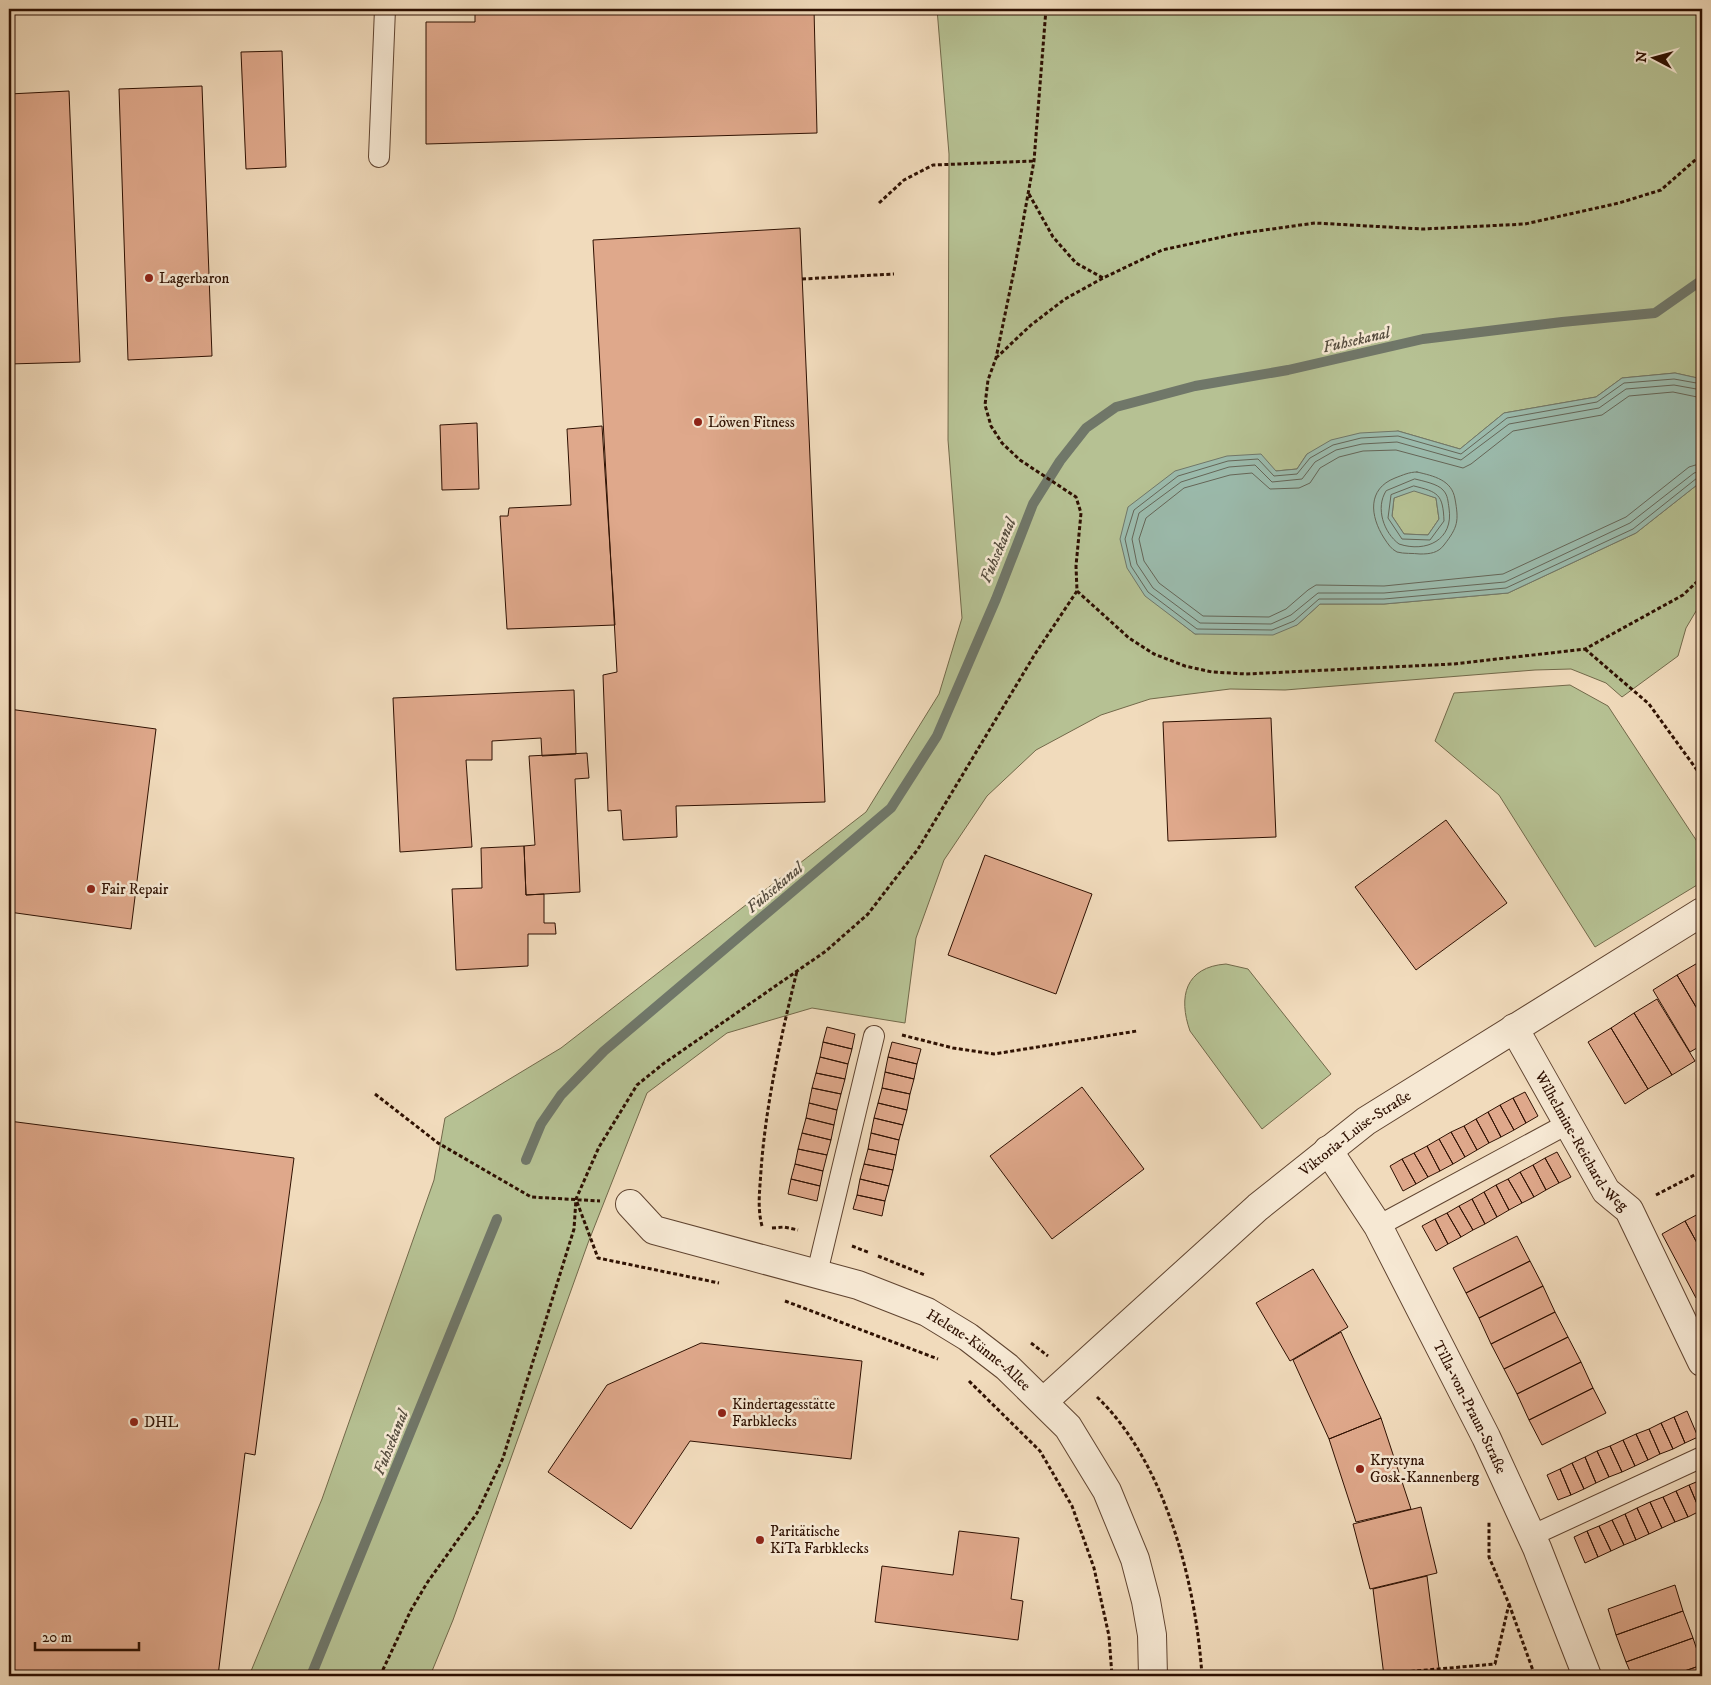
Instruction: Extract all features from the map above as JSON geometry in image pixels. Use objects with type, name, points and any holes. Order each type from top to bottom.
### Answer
[{"type":"street","name":"Viktoria-Luise-Straße","points":[[1044,1401],[1258,1207],[1366,1121],[1702,912]]},
{"type":"street","name":"Wilhelmine-Reichard-Weg","points":[[1514,1028],[1606,1190],[1629,1210],[1702,1362]]},
{"type":"street","name":"Tilla-von-Praun-Straße","points":[[1328,1150],[1378,1226],[1486,1437],[1531,1536],[1587,1676]]},
{"type":"street","name":"Helene-Künne-Allee","points":[[630,1204],[654,1230],[858,1285],[927,1312],[968,1337],[1007,1367],[1044,1401],[1068,1427],[1107,1491],[1135,1560],[1152,1635],[1153,1676]]},
{"type":"lane","points":[[379,157],[385,9]]},
{"type":"lane","points":[[817,1273],[874,1036]]},
{"type":"lane","points":[[1378,1226],[1569,1123]]},
{"type":"lane","points":[[1531,1536],[1702,1457]]},
{"type":"path","points":[[380,1676],[411,1610],[477,1513],[503,1458],[574,1229],[576,1199],[599,1147],[637,1085],[663,1064],[826,951],[868,914],[918,849],[1035,654],[1077,591],[1076,566],[1081,513],[1076,497],[1020,460],[1002,443],[991,426],[985,405],[988,380],[996,358],[1029,194],[1034,161],[1046,9]]},
{"type":"path","points":[[996,358],[1038,320],[1065,299],[1103,278],[1162,250],[1236,234],[1315,223],[1423,229],[1525,224],[1619,203],[1662,190],[1702,154]]},
{"type":"path","points":[[879,204],[904,180],[933,165],[1034,161]]},
{"type":"path","points":[[1029,194],[1054,237],[1076,263],[1103,278]]},
{"type":"path","points":[[802,279],[894,274]]},
{"type":"path","points":[[1077,591],[1129,638],[1154,654],[1185,666],[1212,672],[1246,674],[1454,664],[1585,649],[1683,596],[1702,577]]},
{"type":"path","points":[[1585,649],[1649,704],[1702,777]]},
{"type":"path","points":[[763,1228],[758,1212],[763,1141],[786,1016],[797,971]]},
{"type":"path","points":[[874,1036],[904,1035],[953,1048],[994,1054],[1137,1031]]},
{"type":"path","points":[[375,1094],[438,1143],[531,1197],[576,1199]]},
{"type":"path","points":[[1629,1210],[1702,1171]]},
{"type":"path","points":[[576,1199],[598,1258],[723,1284]]},
{"type":"path","points":[[778,1298],[942,1360]]},
{"type":"path","points":[[965,1377],[1040,1451],[1072,1506],[1094,1568],[1109,1636],[1112,1676]]},
{"type":"path","points":[[1489,1519],[1489,1557],[1509,1604],[1535,1676]]},
{"type":"path","points":[[1359,1676],[1495,1664],[1509,1604]]},
{"type":"green space","points":[[937,9],[1702,9],[1702,379],[1675,373],[1622,378],[1596,397],[1504,413],[1460,449],[1398,431],[1307,454],[1297,469],[1276,471],[1172,616],[1195,634],[1297,625],[1320,604],[1384,604],[1508,593],[1636,533],[1702,481],[1702,601],[1686,628],[1678,656],[1622,697],[1606,683],[1571,669],[1535,670],[1285,690],[1230,689],[1150,699],[1101,715],[1036,750],[987,796],[944,860],[916,938],[905,1023],[812,1008],[727,1033],[647,1093],[588,1243],[453,1620],[430,1676],[249,1676],[322,1499],[434,1180],[445,1118],[561,1048],[866,812],[939,694],[962,618],[948,440],[949,154]]},
{"type":"green space","points":[[1414,490],[1436,498],[1439,519],[1428,535],[1404,534],[1392,516],[1394,498]]},
{"type":"green space","points":[[1570,685],[1608,706],[1702,849],[1702,882],[1595,947],[1499,795],[1435,741],[1454,693]]},
{"type":"green space","points":[[1226,964],[1248,969],[1331,1074],[1262,1129],[1190,1031],[1186,1018],[1185,996],[1193,978],[1201,971],[1212,966]]},
{"type":"water","points":[[1675,373],[1702,379],[1702,481],[1636,533],[1508,593],[1384,604],[1320,604],[1297,625],[1273,635],[1195,634],[1145,596],[1127,568],[1120,539],[1128,507],[1175,471],[1227,456],[1261,454],[1276,471],[1297,469],[1307,454],[1331,440],[1360,433],[1398,431],[1460,449],[1504,413],[1596,397],[1622,378]],"holes":[[[1414,491],[1436,498],[1439,519],[1428,535],[1404,534],[1392,516],[1394,498]]]},
{"type":"building","points":[[475,9],[814,9],[817,133],[426,144],[426,22],[475,22]]},
{"type":"building","points":[[282,51],[286,167],[246,169],[241,52]]},
{"type":"building","points":[[202,86],[212,356],[128,360],[119,89]]},
{"type":"building","points":[[69,91],[80,362],[9,364],[9,94]]},
{"type":"building","points":[[800,228],[825,802],[676,806],[677,837],[623,840],[621,810],[608,811],[603,675],[617,672],[593,240]]},
{"type":"building","points":[[477,423],[479,489],[442,490],[440,425]]},
{"type":"building","points":[[602,426],[615,625],[507,629],[500,516],[508,516],[509,508],[571,505],[567,429]]},
{"type":"building","points":[[574,690],[576,754],[542,756],[541,738],[492,741],[492,760],[466,760],[472,847],[400,852],[393,698]]},
{"type":"building","points":[[9,709],[156,729],[131,929],[9,912]]},
{"type":"building","points":[[1271,718],[1276,837],[1168,841],[1163,722]]},
{"type":"building","points":[[587,753],[589,778],[575,779],[580,892],[526,895],[524,846],[535,845],[529,756]]},
{"type":"building","points":[[1446,820],[1507,903],[1416,970],[1355,887]]},
{"type":"building","points":[[524,846],[526,895],[544,894],[544,923],[555,923],[556,934],[528,934],[528,966],[456,970],[452,889],[482,888],[481,848]]},
{"type":"building","points":[[985,855],[1092,894],[1056,994],[948,955]]},
{"type":"building","points":[[1702,962],[1702,1017],[1677,975]]},
{"type":"building","points":[[1677,975],[1702,1017],[1702,1045],[1690,1052],[1653,990]]},
{"type":"building","points":[[1657,999],[1695,1061],[1672,1075],[1634,1013]]},
{"type":"building","points":[[1634,1013],[1672,1075],[1648,1089],[1611,1028]]},
{"type":"building","points":[[827,1027],[855,1034],[852,1049],[823,1042]]},
{"type":"building","points":[[1611,1028],[1648,1089],[1625,1104],[1588,1042]]},
{"type":"building","points":[[823,1042],[852,1049],[848,1064],[820,1057]]},
{"type":"building","points":[[892,1042],[921,1049],[917,1064],[888,1057]]},
{"type":"building","points":[[820,1057],[848,1064],[845,1079],[816,1073]]},
{"type":"building","points":[[888,1057],[917,1064],[914,1079],[885,1072]]},
{"type":"building","points":[[885,1072],[914,1079],[910,1094],[882,1088]]},
{"type":"building","points":[[816,1073],[845,1079],[841,1094],[812,1088]]},
{"type":"building","points":[[1082,1087],[1144,1169],[1052,1239],[990,1156]]},
{"type":"building","points":[[812,1088],[841,1094],[837,1110],[809,1103]]},
{"type":"building","points":[[882,1088],[910,1094],[907,1110],[878,1103]]},
{"type":"building","points":[[1525,1092],[1538,1116],[1526,1123],[1513,1098]]},
{"type":"building","points":[[1513,1098],[1526,1123],[1514,1130],[1500,1105]]},
{"type":"building","points":[[809,1103],[837,1110],[834,1125],[806,1118]]},
{"type":"building","points":[[878,1103],[907,1110],[903,1125],[874,1118]]},
{"type":"building","points":[[1500,1105],[1514,1130],[1501,1137],[1488,1112]]},
{"type":"building","points":[[1488,1112],[1501,1137],[1489,1143],[1476,1119]]},
{"type":"building","points":[[806,1118],[834,1125],[831,1140],[802,1133]]},
{"type":"building","points":[[874,1118],[903,1125],[899,1140],[871,1133]]},
{"type":"building","points":[[1476,1119],[1489,1143],[1477,1150],[1464,1126]]},
{"type":"building","name":"DHL","points":[[9,1121],[294,1158],[255,1455],[245,1453],[218,1676],[9,1676]]},
{"type":"building","points":[[1464,1126],[1477,1150],[1465,1157],[1451,1132]]},
{"type":"building","points":[[1451,1132],[1465,1157],[1453,1164],[1439,1139]]},
{"type":"building","points":[[802,1133],[831,1140],[827,1155],[798,1149]]},
{"type":"building","points":[[871,1133],[899,1140],[896,1155],[868,1149]]},
{"type":"building","points":[[1439,1139],[1453,1164],[1440,1171],[1427,1146]]},
{"type":"building","points":[[1427,1146],[1440,1171],[1428,1177],[1414,1153]]},
{"type":"building","points":[[798,1149],[827,1155],[823,1171],[795,1164]]},
{"type":"building","points":[[868,1149],[896,1155],[893,1170],[864,1164]]},
{"type":"building","points":[[1557,1152],[1571,1177],[1559,1183],[1545,1158]]},
{"type":"building","points":[[1414,1153],[1428,1177],[1416,1184],[1402,1159]]},
{"type":"building","points":[[1545,1158],[1559,1183],[1546,1190],[1533,1165]]},
{"type":"building","points":[[1402,1159],[1416,1184],[1403,1191],[1390,1166]]},
{"type":"building","points":[[795,1164],[823,1171],[820,1186],[791,1179]]},
{"type":"building","points":[[864,1164],[893,1170],[889,1186],[860,1179]]},
{"type":"building","points":[[1533,1165],[1546,1190],[1534,1197],[1520,1172]]},
{"type":"building","points":[[1520,1172],[1534,1197],[1522,1203],[1508,1179]]},
{"type":"building","points":[[791,1179],[820,1186],[817,1201],[788,1194]]},
{"type":"building","points":[[860,1179],[889,1186],[885,1201],[857,1195]]},
{"type":"building","points":[[1508,1179],[1522,1203],[1509,1210],[1496,1185]]},
{"type":"building","points":[[1496,1185],[1509,1210],[1497,1217],[1484,1192]]},
{"type":"building","points":[[1484,1192],[1497,1217],[1485,1224],[1472,1199]]},
{"type":"building","points":[[857,1195],[885,1201],[882,1216],[853,1209]]},
{"type":"building","points":[[1472,1199],[1485,1224],[1473,1230],[1459,1206]]},
{"type":"building","points":[[1459,1206],[1473,1230],[1461,1237],[1447,1213]]},
{"type":"building","points":[[1702,1212],[1702,1252],[1685,1221]]},
{"type":"building","points":[[1447,1213],[1461,1237],[1448,1244],[1435,1219]]},
{"type":"building","points":[[1435,1219],[1448,1244],[1436,1251],[1422,1226]]},
{"type":"building","points":[[1685,1221],[1702,1252],[1702,1295],[1696,1298],[1662,1234]]},
{"type":"building","points":[[1517,1236],[1530,1261],[1466,1293],[1453,1268]]},
{"type":"building","points":[[1530,1261],[1543,1286],[1479,1318],[1466,1293]]},
{"type":"building","points":[[1313,1269],[1348,1327],[1290,1361],[1256,1303]]},
{"type":"building","points":[[1543,1286],[1555,1312],[1491,1344],[1479,1318]]},
{"type":"building","points":[[1555,1312],[1568,1337],[1504,1369],[1491,1344]]},
{"type":"building","points":[[1341,1332],[1381,1418],[1329,1439],[1293,1360]]},
{"type":"building","points":[[1568,1337],[1581,1362],[1517,1394],[1504,1369]]},
{"type":"building","name":"Kindertagesstätte Farbklecks","points":[[701,1343],[862,1361],[851,1459],[690,1441],[631,1529],[548,1472],[607,1385]]},
{"type":"building","points":[[1581,1362],[1593,1388],[1529,1420],[1517,1394]]},
{"type":"building","points":[[1593,1388],[1606,1413],[1542,1445],[1529,1420]]},
{"type":"building","points":[[1687,1411],[1698,1437],[1685,1443],[1674,1417]]},
{"type":"building","points":[[1674,1417],[1685,1443],[1673,1449],[1661,1423]]},
{"type":"building","points":[[1381,1418],[1411,1509],[1356,1522],[1329,1439]]},
{"type":"building","points":[[1661,1423],[1673,1449],[1660,1454],[1649,1429]]},
{"type":"building","points":[[1649,1429],[1660,1454],[1648,1460],[1636,1434]]},
{"type":"building","points":[[1636,1434],[1648,1460],[1635,1466],[1623,1440]]},
{"type":"building","points":[[1623,1440],[1635,1466],[1622,1472],[1610,1446]]},
{"type":"building","points":[[1610,1446],[1622,1472],[1609,1477],[1597,1451]]},
{"type":"building","points":[[1597,1451],[1609,1477],[1596,1483],[1585,1457]]},
{"type":"building","points":[[1585,1457],[1596,1483],[1584,1489],[1572,1463]]},
{"type":"building","points":[[1572,1463],[1584,1489],[1571,1495],[1560,1469]]},
{"type":"building","points":[[1560,1469],[1571,1495],[1558,1500],[1547,1475]]},
{"type":"building","points":[[1701,1480],[1702,1510],[1700,1511],[1689,1485]]},
{"type":"building","points":[[1689,1485],[1700,1511],[1688,1517],[1676,1491]]},
{"type":"building","points":[[1676,1491],[1688,1517],[1675,1522],[1663,1497]]},
{"type":"building","points":[[1663,1497],[1675,1522],[1662,1528],[1650,1502]]},
{"type":"building","points":[[1650,1502],[1662,1528],[1649,1534],[1637,1508]]},
{"type":"building","points":[[1421,1507],[1437,1573],[1370,1589],[1353,1524]]},
{"type":"building","points":[[1637,1508],[1649,1534],[1636,1540],[1625,1514]]},
{"type":"building","points":[[1625,1514],[1636,1540],[1624,1545],[1612,1520]]},
{"type":"building","points":[[1612,1520],[1624,1545],[1611,1551],[1599,1526]]},
{"type":"building","points":[[1599,1526],[1611,1551],[1598,1557],[1587,1531]]},
{"type":"building","points":[[959,1531],[1019,1538],[1011,1599],[1023,1601],[1018,1640],[875,1622],[882,1566],[953,1575]]},
{"type":"building","points":[[1587,1531],[1598,1557],[1585,1563],[1574,1537]]},
{"type":"building","points":[[1427,1576],[1440,1676],[1384,1676],[1373,1589]]},
{"type":"building","points":[[1675,1585],[1683,1611],[1616,1635],[1608,1609]]},
{"type":"building","points":[[1683,1611],[1693,1638],[1626,1662],[1616,1635]]},
{"type":"building","points":[[1693,1638],[1702,1665],[1670,1676],[1632,1676],[1626,1662]]},
{"type":"building","points":[[1702,1665],[1702,1676],[1670,1676]]},
{"type":"waterway","name":"Fuhsekanal","points":[[526,1160],[541,1124],[561,1095],[604,1051],[891,808],[937,736],[996,599],[1033,504],[1060,461],[1086,428],[1116,407],[1195,386],[1288,370],[1423,339],[1655,313],[1702,280]]},
{"type":"waterway","name":"Fuhsekanal","points":[[311,1676],[497,1219]]},
{"type":"place","name":"Lagerbaron","points":[[149,278]]},
{"type":"place","name":"Löwen Fitness","points":[[698,422]]},
{"type":"place","name":"Fair Repair","points":[[91,889]]},
{"type":"place","name":"Kindertagesstätte Farbklecks","points":[[722,1413]]},
{"type":"place","name":"DHL","points":[[134,1422]]},
{"type":"place","name":"Krystyna Gosk-Kannenberg","points":[[1360,1469]]},
{"type":"place","name":"Paritätische KiTa Farbklecks","points":[[760,1540]]}]
